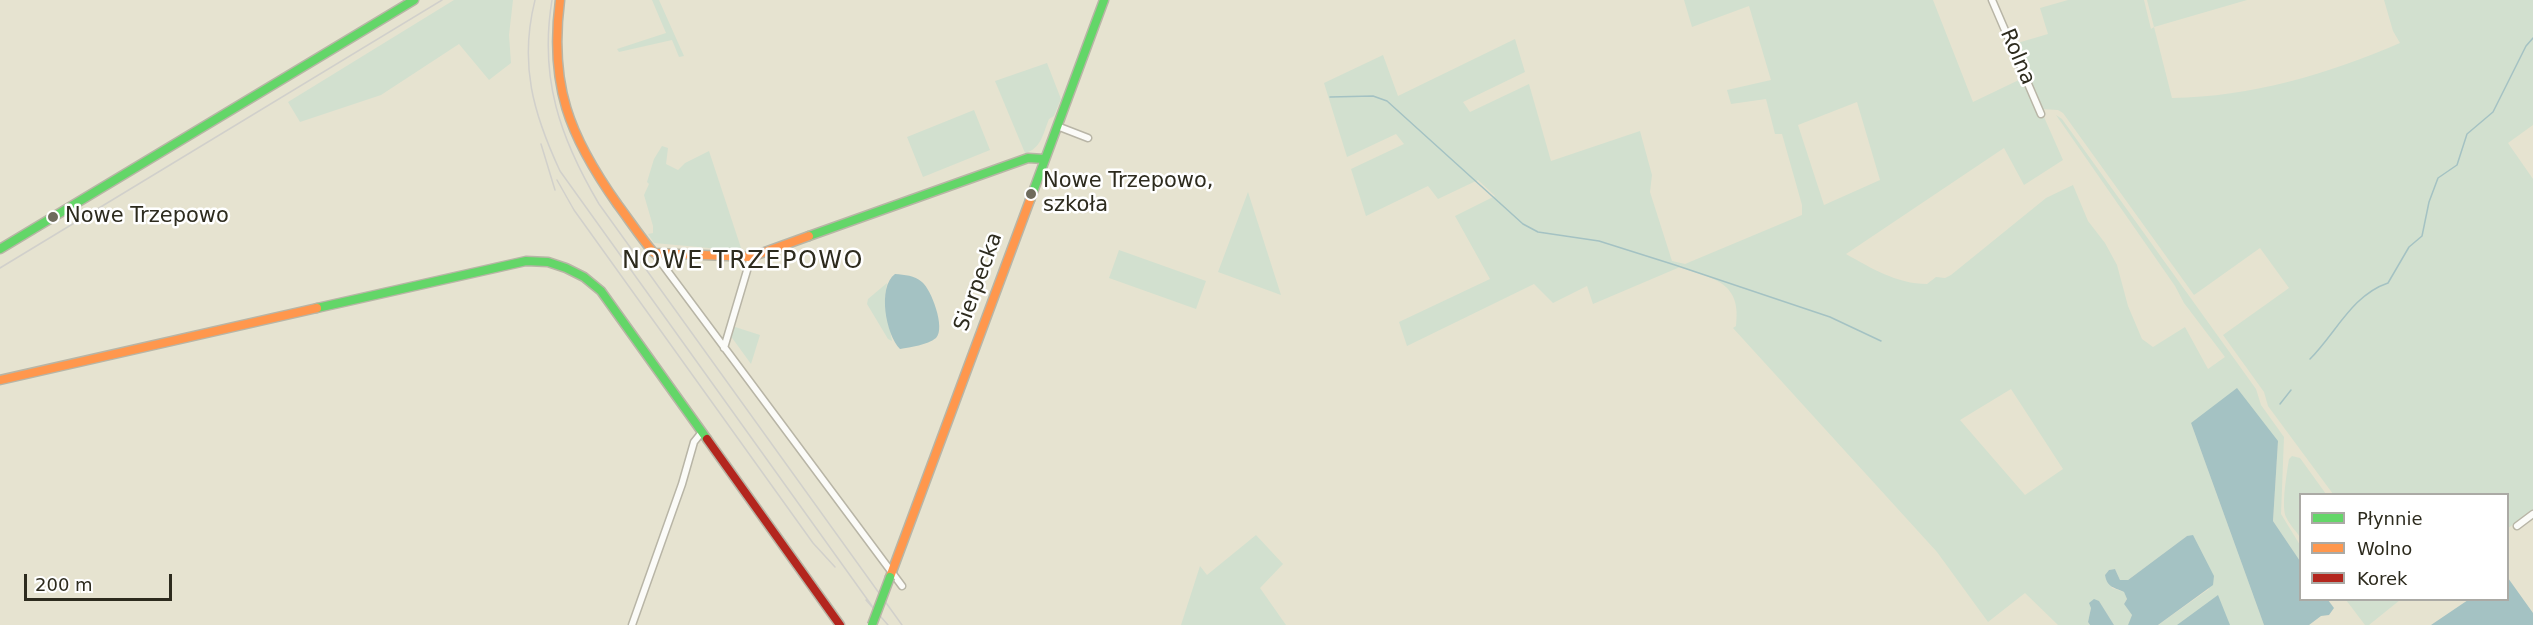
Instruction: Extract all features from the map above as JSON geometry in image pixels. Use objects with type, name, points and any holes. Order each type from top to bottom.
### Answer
[{"type":"street","points":[[0,249],[414,0]]},
{"type":"street","points":[[560,0],[556,42],[558,73],[564,106],[575,138],[592,171],[891,575],[902,586]]},
{"type":"street","name":"Sierpecka","points":[[872,625],[1104,0]]},
{"type":"street","name":"Rolna","points":[[1992,0],[2041,114]]},
{"type":"street","points":[[1057,126],[1088,138]]},
{"type":"street","points":[[654,253],[751,257],[1028,158],[1044,159]]},
{"type":"street","points":[[724,348],[751,257]]},
{"type":"street","points":[[0,380],[526,261],[543,261],[575,270],[601,291],[840,625]]},
{"type":"street","points":[[632,625],[682,484],[694,442],[702,432]]},
{"type":"street","points":[[2517,526],[2533,514]]},
{"type":"green space","points":[[454,0],[513,0],[509,35],[511,63],[489,80],[459,44],[381,95],[300,122],[288,102]]},
{"type":"green space","points":[[652,0],[659,0],[684,56],[679,57],[672,40],[619,52],[617,49],[666,33]]},
{"type":"green space","points":[[1684,0],[1933,0],[1973,102],[2023,78],[2039,116],[2044,117],[2063,160],[2024,185],[2004,148],[1846,254],[1895,278],[1927,284],[1936,277],[1945,278],[1951,275],[2046,198],[2073,185],[2088,221],[2105,243],[2117,265],[2128,306],[2142,339],[2153,347],[2185,327],[2208,369],[2225,357],[2184,303],[2175,286],[2056,115],[2062,119],[2256,389],[2261,405],[2284,437],[2281,514],[2299,543],[2299,560],[2273,521],[2278,441],[2191,423],[2264,625],[2158,625],[2209,589],[2187,536],[2128,580],[2120,580],[2115,569],[2109,570],[2105,575],[2112,588],[2124,592],[2127,599],[2124,604],[2132,615],[2128,625],[2114,625],[2099,601],[2091,608],[2088,622],[2090,625],[2058,625],[2025,593],[1988,622],[1937,552],[1733,328],[1736,326],[1737,311],[1730,291],[1714,279],[1680,267],[1593,304],[1587,286],[1553,303],[1534,284],[1407,346],[1399,322],[1490,279],[1455,216],[1495,196],[1478,180],[1438,199],[1428,186],[1366,216],[1351,169],[1404,144],[1396,134],[1347,157],[1324,83],[1383,55],[1398,96],[1515,39],[1525,72],[1463,102],[1470,112],[1529,84],[1551,161],[1640,131],[1652,175],[1650,192],[1672,261],[1685,264],[1802,215],[1802,205],[1782,134],[1775,134],[1766,99],[1731,104],[1727,90],[1771,80],[1749,6],[1692,27]],"holes":[[[1857,102],[1880,180],[1824,205],[1798,125]],[[2011,389],[2063,469],[2025,495],[1960,420]]]},
{"type":"green space","points":[[2068,0],[2144,0],[2151,29],[2154,27],[2172,98],[2202,97],[2289,82],[2345,65],[2400,43],[2393,31],[2384,0],[2533,0],[2533,125],[2508,143],[2533,179],[2533,511],[2509,527],[2509,493],[2332,493],[2268,406],[2264,392],[2223,335],[2289,288],[2260,248],[2194,295],[2063,113],[2058,110],[2041,109],[2014,44],[2048,34],[2040,8]]},
{"type":"green space","points":[[2147,0],[2247,0],[2154,27]]},
{"type":"green space","points":[[1047,63],[1061,99],[1038,144],[1025,153],[995,81]]},
{"type":"green space","points":[[974,110],[990,150],[923,177],[907,137]]},
{"type":"green space","points":[[662,146],[668,148],[666,164],[678,170],[685,163],[709,151],[742,251],[654,243],[648,234],[653,233],[653,226],[644,195],[649,184],[647,182],[654,159]]},
{"type":"green space","points":[[1248,192],[1281,295],[1218,272]]},
{"type":"green space","points":[[1119,250],[1206,281],[1196,309],[1109,278]]},
{"type":"green space","points":[[887,283],[885,298],[892,341],[888,339],[867,304],[868,299]]},
{"type":"green space","points":[[732,326],[760,335],[751,364],[730,335]]},
{"type":"green space","points":[[2292,456],[2300,458],[2325,493],[2299,493],[2299,536],[2285,512],[2284,497],[2289,459]]},
{"type":"green space","points":[[1256,535],[1283,564],[1260,588],[1286,625],[1181,625],[1200,566],[1207,575]]},
{"type":"green space","points":[[2347,601],[2399,601],[2369,625],[2365,625]]},
{"type":"water","points":[[895,274],[916,278],[926,286],[938,318],[939,333],[936,338],[900,349],[895,342],[888,323],[885,300],[889,280]]},
{"type":"water","points":[[2237,388],[2278,441],[2273,521],[2299,560],[2299,601],[2329,601],[2334,608],[2329,615],[2321,616],[2309,625],[2264,625],[2191,423]]},
{"type":"water","points":[[2193,535],[2214,576],[2213,585],[2158,625],[2128,625],[2132,615],[2124,604],[2127,599],[2124,592],[2109,584],[2105,575],[2109,570],[2115,569],[2120,580],[2128,580],[2187,536]]},
{"type":"water","points":[[2509,579],[2533,613],[2533,625],[2431,625],[2467,601],[2509,601]]},
{"type":"water","points":[[2218,595],[2230,625],[2177,625]]},
{"type":"water","points":[[2094,599],[2099,601],[2114,625],[2090,625],[2088,622],[2091,608],[2089,603]]},
{"type":"waterway","points":[[2310,359],[2354,305],[2364,296],[2388,283],[2409,247],[2422,236],[2429,202],[2438,178],[2457,165],[2467,134],[2493,112],[2526,46],[2533,38]]},
{"type":"waterway","points":[[1330,97],[1373,96],[1387,101],[1523,224],[1538,232],[1599,241],[1675,265],[1830,317],[1881,341]]},
{"type":"waterway","points":[[2280,404],[2291,390]]},
{"type":"railway","points":[[0,268],[442,0]]},
{"type":"railway","points":[[535,0],[528,46],[531,88],[542,129],[560,171],[872,606]]},
{"type":"railway","points":[[552,0],[548,56],[551,81],[564,131],[585,179],[599,204],[902,625]]},
{"type":"railway","points":[[541,144],[555,190]]},
{"type":"railway","points":[[557,180],[574,210],[813,543],[835,567]]},
{"type":"railway","points":[[866,600],[888,625]]},
{"type":"traffic: fast","points":[[0,249],[414,0]]},
{"type":"traffic: fast","points":[[1030,200],[1104,0]]},
{"type":"traffic: fast","points":[[809,236],[1028,158],[1044,159]]},
{"type":"traffic: fast","points":[[317,308],[526,261],[548,262],[566,268],[584,277],[601,291],[707,439]]},
{"type":"traffic: fast","points":[[872,625],[890,577]]},
{"type":"traffic: slow","points":[[560,0],[557,30],[558,58],[566,108],[575,132],[601,180],[654,253],[751,257],[809,236]]},
{"type":"traffic: slow","points":[[890,577],[1030,200]]},
{"type":"traffic: slow","points":[[0,380],[317,308]]},
{"type":"traffic: jam","points":[[707,439],[840,625]]},
{"type":"place","name":"Nowe Trzepowo, szkoła","points":[[1031,194]]},
{"type":"place","name":"Nowe Trzepowo","points":[[53,217]]},
{"type":"district","name":"NOWE TRZEPOWO","points":[[743,262]]}]
